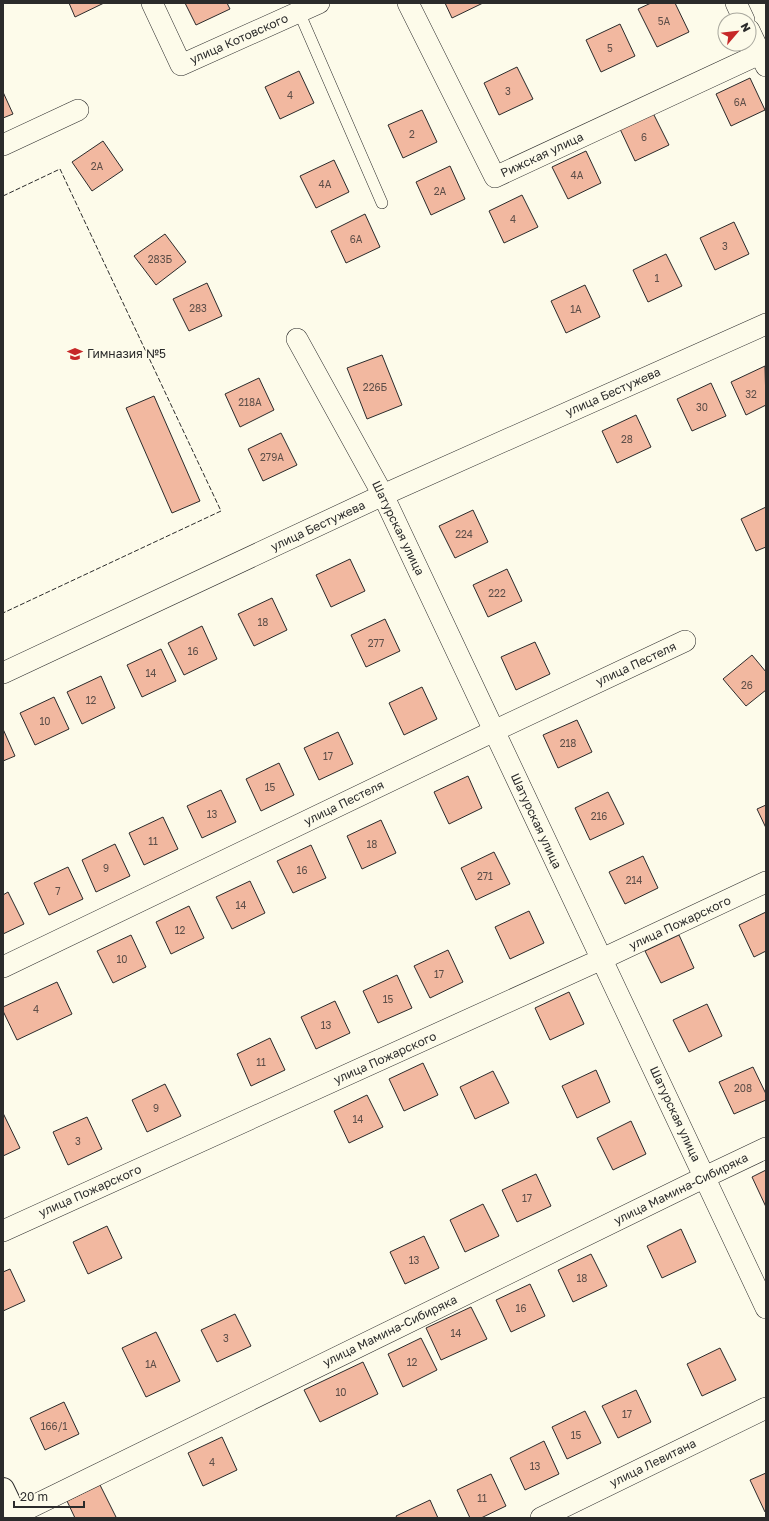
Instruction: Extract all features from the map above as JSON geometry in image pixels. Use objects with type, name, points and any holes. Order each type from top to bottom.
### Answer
[{"type":"main road","points":[[3,1490],[16,1517]]},
{"type":"street","name":"улица Котовского","points":[[152,3],[181,65],[319,3]]},
{"type":"street","name":"Рижская улица","points":[[408,3],[495,177],[764,57]]},
{"type":"street","points":[[757,44],[764,57]]},
{"type":"street","points":[[3,145],[78,110]]},
{"type":"street","name":"улица Бестужева","points":[[3,673],[383,495],[766,324]]},
{"type":"street","name":"Шатурская улица","points":[[297,339],[383,495],[766,1308]]},
{"type":"street","name":"улица Пестеля","points":[[3,967],[685,641]]},
{"type":"street","name":"улица Пожарского","points":[[3,1231],[602,959],[766,882]]},
{"type":"street","name":"улица Мамина-Сибиряка","points":[[16,1517],[766,1148]]},
{"type":"street","name":"улица Левитана","points":[[540,1518],[766,1408]]},
{"type":"lane","points":[[299,12],[382,203]]},
{"type":"building","points":[[69,3],[104,3],[75,17]]},
{"type":"building","points":[[185,3],[227,3],[230,9],[196,25]]},
{"type":"building","points":[[445,3],[483,3],[452,18]]},
{"type":"building","points":[[651,3],[675,3],[689,32],[657,47],[638,9]]},
{"type":"building","points":[[620,24],[635,56],[601,72],[586,40]]},
{"type":"building","points":[[517,67],[533,99],[499,115],[484,83]]},
{"type":"building","points":[[299,71],[314,103],[280,119],[265,87]]},
{"type":"building","points":[[750,78],[765,110],[731,126],[716,94]]},
{"type":"building","points":[[3,92],[13,114],[3,118]]},
{"type":"building","points":[[422,110],[437,142],[403,158],[388,125]]},
{"type":"building","points":[[653,113],[669,145],[635,161],[620,129]]},
{"type":"building","points":[[103,141],[123,170],[92,191],[72,162]]},
{"type":"building","points":[[586,151],[601,183],[568,199],[552,167]]},
{"type":"building","points":[[334,160],[349,192],[316,208],[300,176]]},
{"type":"building","points":[[450,166],[465,199],[431,215],[416,182]]},
{"type":"building","points":[[522,195],[538,227],[504,243],[489,211]]},
{"type":"building","points":[[365,214],[380,247],[346,263],[331,231]]},
{"type":"building","points":[[734,222],[749,254],[715,270],[700,238]]},
{"type":"building","points":[[165,234],[186,262],[156,285],[134,256]]},
{"type":"building","points":[[666,254],[682,286],[648,302],[633,270]]},
{"type":"building","points":[[207,283],[222,316],[189,331],[173,299]]},
{"type":"building","points":[[585,285],[600,317],[566,333],[551,301]]},
{"type":"building","points":[[382,355],[402,405],[367,419],[347,368]]},
{"type":"building","points":[[765,366],[766,405],[746,415],[731,382]]},
{"type":"building","points":[[259,378],[274,410],[240,427],[225,394]]},
{"type":"building","points":[[711,383],[726,416],[692,431],[677,399]]},
{"type":"building","points":[[154,396],[200,501],[172,513],[126,408]]},
{"type":"building","points":[[636,415],[651,447],[617,463],[602,431]]},
{"type":"building","points":[[281,433],[297,465],[263,481],[248,449]]},
{"type":"building","points":[[766,507],[766,547],[756,551],[741,519]]},
{"type":"building","points":[[473,510],[488,542],[455,558],[439,526]]},
{"type":"building","points":[[350,559],[365,591],[331,607],[316,575]]},
{"type":"building","points":[[507,569],[522,601],[488,617],[473,585]]},
{"type":"building","points":[[272,598],[287,630],[254,646],[238,614]]},
{"type":"building","points":[[385,619],[400,651],[366,667],[351,635]]},
{"type":"building","points":[[202,626],[217,659],[184,675],[168,643]]},
{"type":"building","points":[[535,642],[550,674],[516,690],[501,657]]},
{"type":"building","points":[[161,649],[176,681],[142,697],[127,665]]},
{"type":"building","points":[[752,655],[766,672],[766,690],[746,706],[723,679]]},
{"type":"building","points":[[101,676],[115,708],[82,724],[67,692]]},
{"type":"building","points":[[422,687],[437,719],[404,735],[389,703]]},
{"type":"building","points":[[54,697],[69,729],[35,745],[20,713]]},
{"type":"building","points":[[577,720],[592,752],[558,768],[543,735]]},
{"type":"building","points":[[3,729],[15,756],[3,761]]},
{"type":"building","points":[[338,732],[353,764],[319,780],[304,748]]},
{"type":"building","points":[[279,763],[294,795],[261,811],[246,779]]},
{"type":"building","points":[[468,776],[482,808],[449,824],[434,792]]},
{"type":"building","points":[[221,790],[236,822],[202,838],[187,806]]},
{"type":"building","points":[[608,792],[624,824],[590,840],[575,808]]},
{"type":"building","points":[[766,805],[766,828],[757,809]]},
{"type":"building","points":[[163,817],[178,849],[144,865],[129,833]]},
{"type":"building","points":[[381,820],[396,853],[362,869],[347,836]]},
{"type":"building","points":[[115,844],[130,876],[96,892],[82,860]]},
{"type":"building","points":[[311,845],[326,878],[293,893],[277,861]]},
{"type":"building","points":[[494,852],[510,884],[476,900],[461,868]]},
{"type":"building","points":[[643,856],[658,888],[625,904],[609,872]]},
{"type":"building","points":[[68,867],[83,899],[49,915],[34,883]]},
{"type":"building","points":[[250,881],[265,913],[232,929],[216,897]]},
{"type":"building","points":[[8,892],[24,924],[3,934],[3,895]]},
{"type":"building","points":[[189,906],[204,938],[171,954],[156,922]]},
{"type":"building","points":[[529,911],[544,943],[510,959],[495,927]]},
{"type":"building","points":[[766,912],[766,951],[754,957],[739,925]]},
{"type":"building","points":[[131,935],[146,967],[113,983],[97,951]]},
{"type":"building","points":[[679,935],[694,968],[661,983],[645,951]]},
{"type":"building","points":[[448,950],[463,982],[430,998],[414,966]]},
{"type":"building","points":[[397,975],[412,1008],[378,1023],[363,991]]},
{"type":"building","points":[[57,982],[72,1014],[17,1040],[3,1011],[3,1007]]},
{"type":"building","points":[[569,992],[584,1024],[550,1040],[535,1008]]},
{"type":"building","points":[[335,1001],[350,1033],[316,1049],[301,1017]]},
{"type":"building","points":[[707,1004],[722,1036],[689,1052],[673,1020]]},
{"type":"building","points":[[270,1038],[285,1070],[251,1086],[237,1054]]},
{"type":"building","points":[[423,1063],[438,1095],[404,1111],[389,1079]]},
{"type":"building","points":[[753,1067],[766,1094],[766,1100],[734,1114],[719,1082]]},
{"type":"building","points":[[596,1070],[610,1102],[577,1118],[562,1086]]},
{"type":"building","points":[[493,1071],[509,1103],[475,1119],[460,1087]]},
{"type":"building","points":[[165,1084],[181,1116],[147,1132],[132,1100]]},
{"type":"building","points":[[367,1095],[383,1127],[349,1143],[334,1111]]},
{"type":"building","points":[[3,1113],[20,1148],[3,1156]]},
{"type":"building","points":[[87,1117],[102,1149],[68,1165],[53,1132]]},
{"type":"building","points":[[631,1121],[646,1154],[613,1170],[597,1138]]},
{"type":"building","points":[[766,1170],[766,1207],[752,1177]]},
{"type":"building","points":[[536,1174],[551,1206],[517,1222],[502,1190]]},
{"type":"building","points":[[483,1204],[499,1236],[465,1252],[450,1220]]},
{"type":"building","points":[[107,1226],[122,1258],[88,1274],[73,1242]]},
{"type":"building","points":[[681,1229],[696,1262],[662,1278],[647,1246]]},
{"type":"building","points":[[424,1236],[439,1268],[405,1284],[390,1252]]},
{"type":"building","points":[[591,1254],[607,1286],[573,1302],[558,1270]]},
{"type":"building","points":[[10,1269],[25,1301],[3,1311],[3,1272]]},
{"type":"building","points":[[530,1284],[545,1316],[511,1332],[496,1300]]},
{"type":"building","points":[[471,1307],[487,1339],[441,1360],[426,1328]]},
{"type":"building","points":[[235,1314],[251,1346],[217,1362],[201,1330]]},
{"type":"building","points":[[156,1332],[180,1381],[146,1397],[122,1348]]},
{"type":"building","points":[[421,1338],[437,1370],[403,1387],[388,1354]]},
{"type":"building","points":[[720,1348],[736,1380],[702,1396],[687,1364]]},
{"type":"building","points":[[363,1362],[378,1394],[320,1422],[304,1390]]},
{"type":"building","points":[[636,1390],[651,1422],[618,1438],[602,1406]]},
{"type":"building","points":[[64,1402],[79,1434],[45,1450],[30,1418]]},
{"type":"building","points":[[585,1411],[601,1443],[567,1459],[552,1427]]},
{"type":"building","points":[[222,1437],[237,1470],[203,1486],[188,1453]]},
{"type":"building","points":[[544,1441],[559,1474],[525,1490],[510,1458]]},
{"type":"building","points":[[766,1473],[766,1512],[765,1512],[750,1480]]},
{"type":"building","points":[[491,1474],[506,1506],[481,1518],[470,1518],[457,1490]]},
{"type":"building","points":[[100,1485],[116,1517],[75,1518],[67,1501]]},
{"type":"building","points":[[430,1500],[438,1518],[397,1518],[396,1516]]},
{"type":"fence","points":[[3,196],[60,169],[221,511],[3,613]]},
{"type":"place","name":"Гимназия №5","points":[[75,354]]}]
